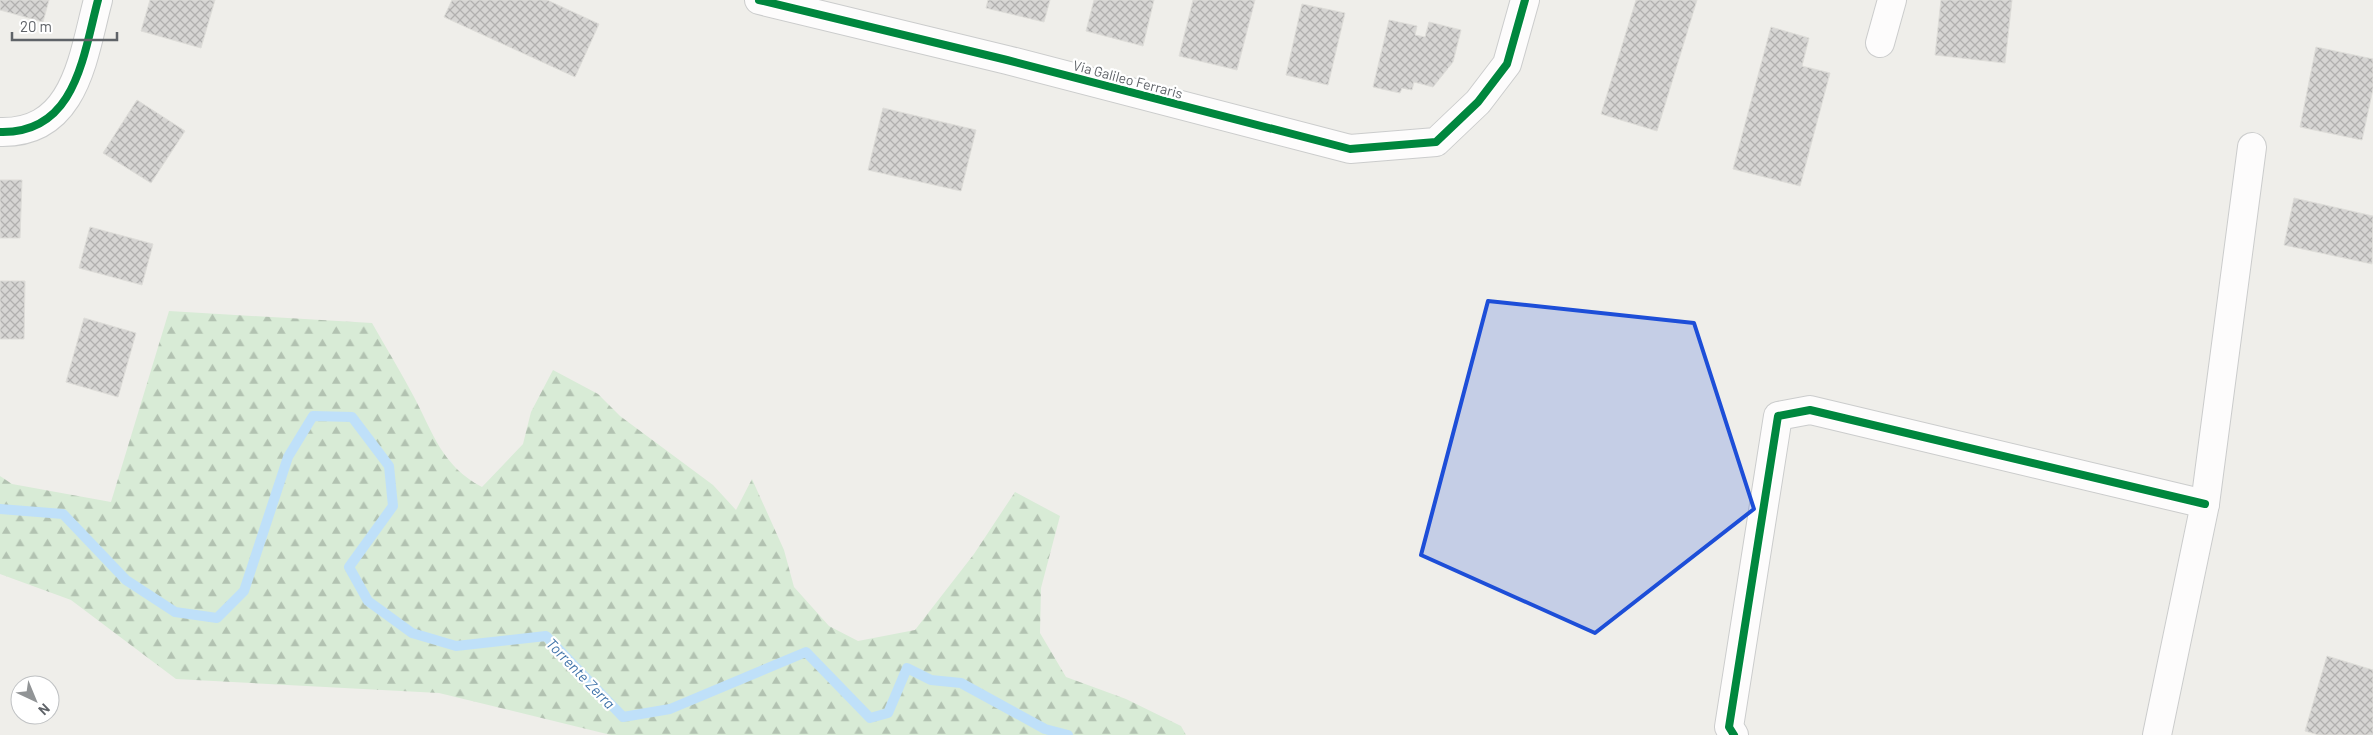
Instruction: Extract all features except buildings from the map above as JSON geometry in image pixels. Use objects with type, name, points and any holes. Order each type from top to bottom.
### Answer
[{"type":"street","points":[[0,132],[18,133],[43,123],[58,110],[73,88],[88,44],[98,0]]},
{"type":"street","name":"Via Galileo Ferraris","points":[[759,0],[1007,60],[1350,149],[1436,142],[1478,102],[1508,64],[1525,0]]},
{"type":"street","points":[[1880,43],[1892,0]]},
{"type":"street","points":[[2157,735],[2205,504],[2252,147]]},
{"type":"street","points":[[1734,735],[1729,727],[1778,416],[1810,410],[2205,504]]},
{"type":"highlighted area","points":[[1488,301],[1694,323],[1754,509],[1595,633],[1421,555]]},
{"type":"green space","points":[[169,311],[372,323],[440,448],[457,469],[468,479],[482,487],[523,444],[531,412],[553,370],[598,394],[620,416],[713,485],[736,510],[752,479],[784,550],[794,587],[829,626],[858,641],[915,630],[974,554],[1015,492],[1060,516],[1041,588],[1040,633],[1066,677],[1126,699],[1181,726],[1186,735],[611,735],[439,693],[176,679],[71,600],[0,574],[0,476],[12,484],[111,502]]},
{"type":"waterway","name":"Torrente Zerra","points":[[0,509],[63,514],[126,580],[175,612],[217,618],[244,591],[288,457],[313,416],[352,417],[389,466],[393,506],[349,567],[368,601],[412,633],[456,646],[546,636],[623,717],[670,709],[806,652],[870,718],[888,713],[907,668],[931,680],[961,683],[1045,729],[1068,735]]},
{"type":"cycle path","points":[[0,132],[25,129],[45,120],[60,106],[72,88],[80,67],[98,0]]},
{"type":"cycle path","points":[[759,0],[1007,60],[1350,149],[1436,142],[1478,102],[1507,64],[1525,0]]},
{"type":"cycle path","points":[[1734,735],[1729,727],[1778,416],[1810,410],[2205,504]]}]
